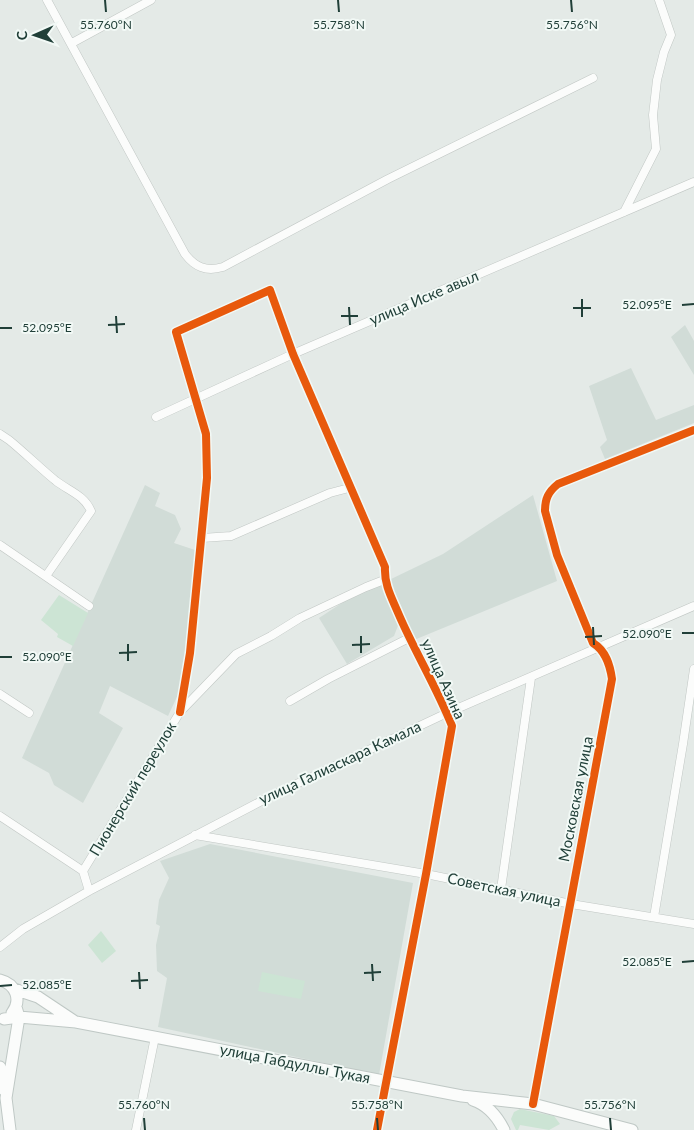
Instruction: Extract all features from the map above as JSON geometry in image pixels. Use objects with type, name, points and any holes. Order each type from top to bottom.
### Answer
[{"type":"main road","name":"улица Габдуллы Тукая","points":[[5,981],[38,997],[76,1022]]},
{"type":"main road","points":[[5,981],[17,1001],[18,1012],[6,1098]]},
{"type":"main road","points":[[2,1020],[13,1012],[18,1012]]},
{"type":"main road","name":"улица Габдуллы Тукая","points":[[18,1012],[462,1096],[533,1104],[632,1130]]},
{"type":"main road","points":[[0,1067],[10,1130]]},
{"type":"main road","points":[[462,1096],[486,1106],[503,1127]]},
{"type":"main road","points":[[503,1127],[502,1113],[506,1105],[518,1102]]},
{"type":"street","points":[[47,0],[72,43],[184,254],[197,266],[208,269],[222,267],[388,179],[593,78]]},
{"type":"street","points":[[72,43],[151,0]]},
{"type":"street","points":[[624,212],[656,150],[653,115],[657,80],[664,52],[671,35],[659,0]]},
{"type":"street","name":"улица Иске авыл","points":[[156,417],[293,354],[694,182]]},
{"type":"street","name":"улица Азина","points":[[196,398],[176,332],[270,290],[293,354],[384,568],[384,580],[409,638],[452,726],[377,1130]]},
{"type":"street","points":[[180,712],[190,653],[207,478],[206,434],[196,398]]},
{"type":"street","name":"Московская улица","points":[[533,1104],[611,688],[610,668],[604,652],[593,643],[557,555],[545,511],[547,495],[558,484],[694,430]]},
{"type":"street","points":[[0,434],[58,482],[77,493],[87,502],[91,511],[46,576]]},
{"type":"street","points":[[202,538],[231,536],[330,493],[349,488]]},
{"type":"street","points":[[0,546],[89,606]]},
{"type":"street","name":"Пионерский переулок","points":[[84,872],[180,712],[236,654],[300,618],[384,580]]},
{"type":"street","name":"улица Галиаскара Камала","points":[[0,947],[23,929],[89,891],[273,795],[447,713],[694,606]]},
{"type":"street","points":[[290,701],[328,679],[409,638]]},
{"type":"street","points":[[654,917],[694,668]]},
{"type":"street","points":[[501,889],[531,678]]},
{"type":"street","points":[[0,694],[29,713]]},
{"type":"street","points":[[0,816],[84,872],[89,891]]},
{"type":"street","name":"Советская улица","points":[[195,836],[426,874],[571,904],[694,924]]},
{"type":"street","points":[[136,1130],[155,1037]]},
{"type":"shaded area","points":[[685,325],[694,341],[694,375],[671,337]]},
{"type":"shaded area","points":[[631,368],[656,420],[694,405],[694,423],[605,459],[600,447],[607,440],[589,386]]},
{"type":"shaded area","points":[[145,485],[160,493],[155,506],[175,515],[181,529],[174,543],[195,550],[193,609],[182,686],[168,716],[110,686],[99,713],[123,728],[83,803],[54,785],[49,773],[22,758]]},
{"type":"shaded area","points":[[533,495],[557,581],[414,640],[389,580],[443,554]]},
{"type":"shaded area","points":[[382,584],[399,623],[394,636],[347,664],[319,618],[351,597]]},
{"type":"shaded area","points":[[210,844],[413,883],[379,1075],[158,1027],[167,978],[157,971],[156,945],[160,926],[156,924],[159,900],[169,878],[160,861]]},
{"type":"green space","points":[[59,595],[88,613],[73,646],[57,637],[58,634],[41,620]]},
{"type":"green space","points":[[101,931],[116,951],[102,963],[88,945]]},
{"type":"green space","points":[[262,972],[305,981],[301,999],[258,991]]},
{"type":"green space","points":[[520,1109],[554,1116],[560,1124],[549,1130],[520,1125],[518,1130],[516,1130],[511,1119],[514,1112]]},
{"type":"cycle path","points":[[180,712],[190,653],[207,478],[206,434],[176,332],[270,290],[293,354],[385,567],[387,586],[391,597],[452,726],[377,1130]]},
{"type":"cycle path","points":[[533,1104],[612,679],[607,659],[593,643],[557,555],[545,511],[546,503],[549,493],[558,484],[694,430]]}]
